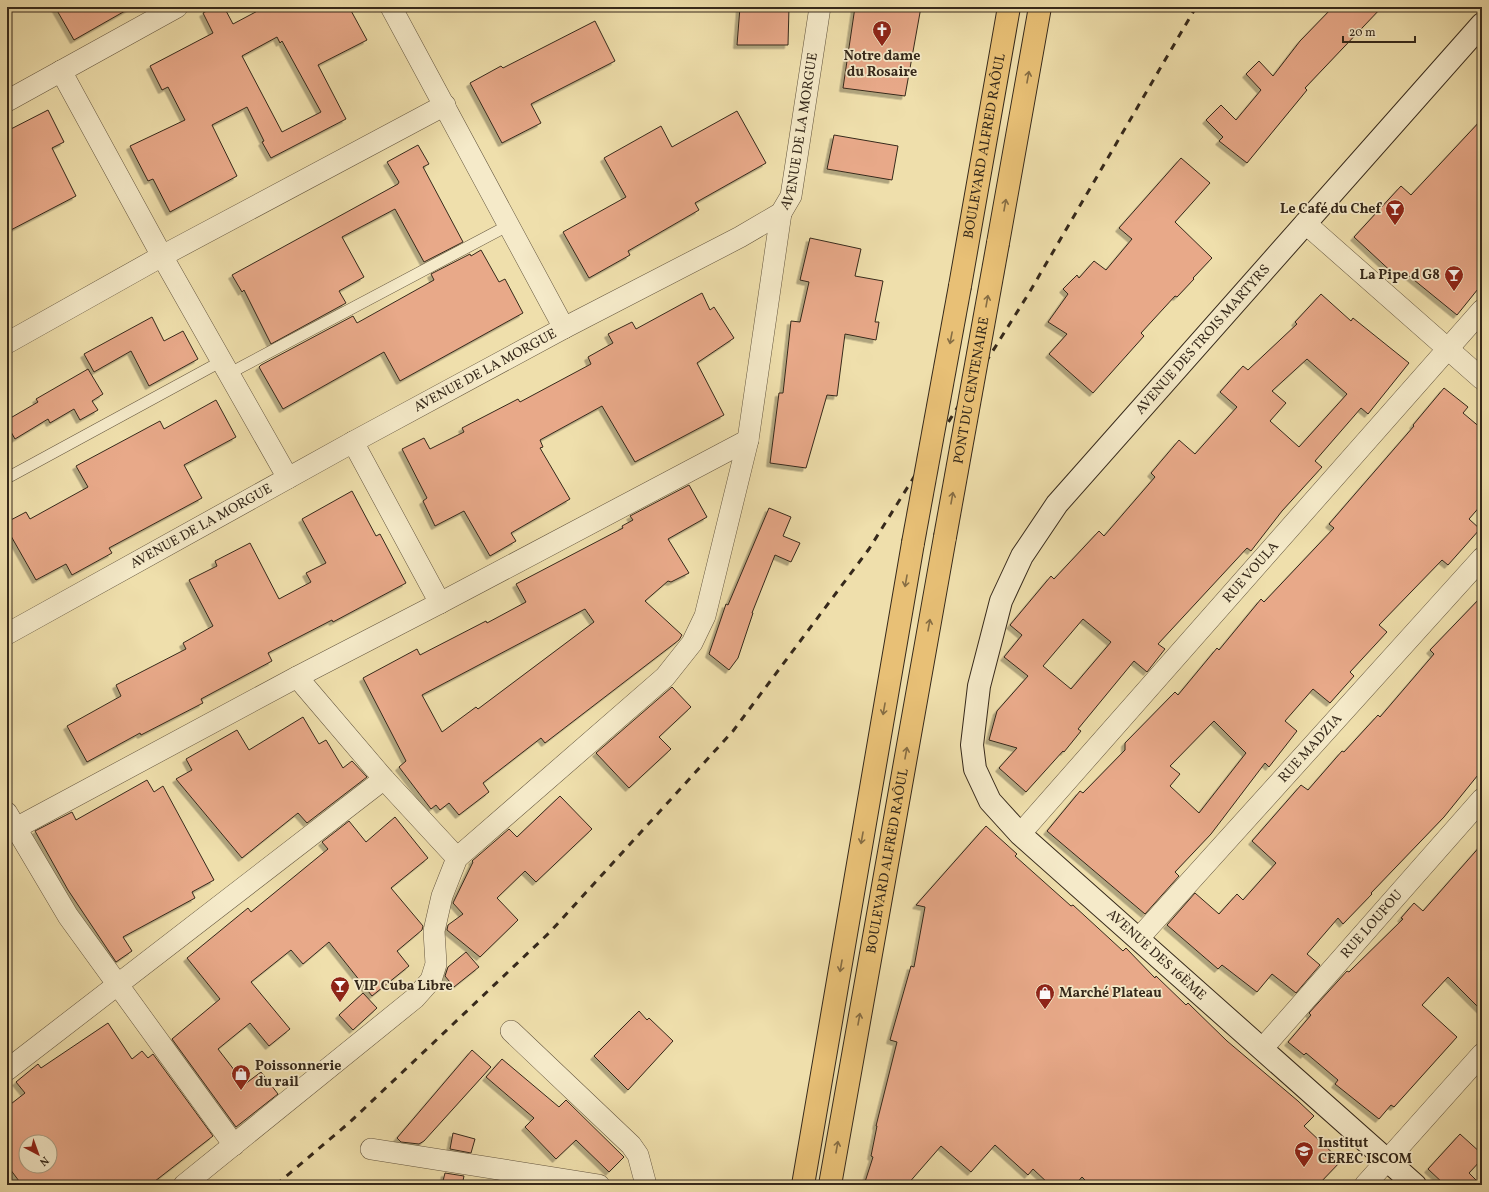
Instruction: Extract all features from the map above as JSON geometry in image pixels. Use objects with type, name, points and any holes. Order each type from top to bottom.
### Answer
[{"type":"main road","name":"BOULEVARD ALFRED RAÔUL","points":[[960,286],[1009,7]]},
{"type":"main road","name":"PONT DU CENTENAIRE","points":[[944,537],[1040,7]]},
{"type":"main road","name":"AVENUE DES TROIS MARTYRS","points":[[979,686],[1001,601],[1022,556],[1057,504],[1482,24]]},
{"type":"main road","name":"PONT DU CENTENAIRE","points":[[913,543],[960,286]]},
{"type":"main road","name":"BOULEVARD ALFRED RAÔUL","points":[[830,1185],[944,537]]},
{"type":"main road","name":"BOULEVARD ALFRED RAÔUL","points":[[803,1185],[913,543]]},
{"type":"main road","name":"AVENUE DES 16ÈME","points":[[979,686],[972,745],[975,769],[990,801],[1020,834],[1415,1185]]},
{"type":"street","points":[[7,101],[177,7]]},
{"type":"street","points":[[391,7],[564,328]]},
{"type":"street","name":"AVENUE DE LA MORGUE","points":[[7,634],[353,442],[564,328],[740,237],[781,213],[791,196],[820,7]]},
{"type":"street","points":[[61,71],[162,256],[288,478]]},
{"type":"street","points":[[7,343],[162,256],[445,105]]},
{"type":"street","points":[[184,1185],[415,998],[431,980],[436,964],[434,931],[442,896],[457,858],[665,677],[692,643],[705,616],[748,440],[781,213]]},
{"type":"street","points":[[1305,223],[1482,380]]},
{"type":"street","name":"RUE VOULA","points":[[1020,834],[1482,310]]},
{"type":"street","points":[[234,1145],[68,916],[12,820],[297,677],[748,440]]},
{"type":"street","points":[[353,442],[440,603]]},
{"type":"street","name":"RUE MADZIA","points":[[1138,939],[1482,558]]},
{"type":"street","points":[[297,677],[384,779],[457,858]]},
{"type":"street","points":[[7,1070],[384,779]]},
{"type":"street","name":"RUE LOUFOU","points":[[1262,1049],[1482,799]]},
{"type":"street","points":[[511,1031],[631,1145],[638,1155],[646,1185]]},
{"type":"street","points":[[1365,1185],[1482,1054]]},
{"type":"street","points":[[371,1149],[516,1179],[599,1185]]},
{"type":"lane","points":[[7,478],[509,225]]},
{"type":"building","points":[[55,7],[132,7],[74,40]]},
{"type":"building","points":[[214,7],[224,7],[233,24],[265,7],[349,7],[367,40],[318,65],[346,119],[271,158],[262,142],[264,141],[247,107],[212,125],[237,176],[170,212],[153,179],[148,181],[130,146],[185,120],[168,87],[162,90],[150,66],[213,33],[203,13]],"holes":[[[277,37],[280,43],[282,41],[321,112],[282,132],[242,56]]]},
{"type":"building","points":[[740,7],[789,7],[788,45],[737,45]]},
{"type":"building","name":"Notre dame du Rosaire","points":[[855,7],[921,7],[905,96],[843,88]]},
{"type":"building","points":[[1333,7],[1382,7],[1305,88],[1307,90],[1247,163],[1219,141],[1223,137],[1206,120],[1221,105],[1236,120],[1261,90],[1246,74],[1259,61],[1273,76],[1300,41]]},
{"type":"building","points":[[595,21],[615,61],[531,104],[541,123],[502,143],[470,83],[501,66],[503,68]]},
{"type":"building","points":[[48,110],[64,142],[52,148],[76,196],[7,232],[7,131]]},
{"type":"building","points":[[737,111],[766,163],[695,203],[699,210],[628,251],[630,255],[589,278],[563,232],[626,197],[604,158],[661,126],[672,147]]},
{"type":"building","points":[[1482,119],[1482,284],[1457,315],[1403,271],[1397,277],[1354,237],[1401,186],[1411,195]]},
{"type":"building","points":[[834,135],[898,146],[892,180],[827,169]]},
{"type":"building","points":[[418,145],[429,164],[423,167],[463,242],[424,262],[395,209],[342,237],[364,277],[339,291],[346,303],[271,344],[244,290],[242,292],[232,275],[398,184],[399,182],[387,162]]},
{"type":"building","points":[[1181,158],[1210,183],[1175,222],[1212,258],[1177,297],[1175,296],[1141,333],[1144,336],[1093,393],[1049,354],[1067,334],[1048,322],[1068,294],[1063,289],[1077,275],[1079,278],[1094,261],[1106,270],[1132,239],[1119,228]]},
{"type":"building","points":[[810,238],[861,249],[855,276],[883,281],[875,322],[879,322],[876,340],[845,334],[837,396],[827,395],[806,468],[770,463],[779,393],[783,393],[791,321],[800,322],[809,282],[800,280]]},
{"type":"building","points":[[481,250],[499,282],[505,279],[523,313],[400,381],[384,352],[283,409],[259,367],[261,365],[353,316],[357,323],[434,280],[431,274]]},
{"type":"building","points":[[702,293],[710,310],[714,307],[734,338],[697,363],[724,415],[635,462],[602,406],[540,440],[543,447],[540,448],[570,499],[511,533],[516,541],[490,556],[464,511],[435,526],[423,501],[427,498],[402,449],[424,438],[430,449],[464,432],[462,428],[518,399],[520,402],[591,364],[588,357],[613,343],[608,334],[632,322],[636,329]]},
{"type":"building","points":[[1321,294],[1351,321],[1353,318],[1409,363],[1368,414],[1361,408],[1315,461],[1322,467],[1282,511],[1251,551],[1247,548],[1158,644],[1165,649],[1147,672],[1134,661],[1078,729],[1081,731],[1064,752],[1063,751],[1026,792],[999,768],[1017,748],[989,740],[997,711],[1028,676],[1004,657],[1022,635],[1010,625],[1051,576],[1054,579],[1099,531],[1104,536],[1155,477],[1151,473],[1179,440],[1195,454],[1237,407],[1220,392],[1243,366],[1248,370],[1297,324],[1295,322]],"holes":[[[1307,359],[1347,394],[1299,447],[1270,421],[1286,403],[1272,391]],[[1083,619],[1111,642],[1071,689],[1043,666]]]},
{"type":"building","points":[[152,317],[164,341],[183,331],[198,359],[149,386],[131,351],[94,372],[84,354]]},
{"type":"building","points":[[88,369],[103,394],[92,401],[98,410],[80,420],[74,409],[50,423],[48,419],[15,439],[7,425],[7,420],[38,402],[36,399]]},
{"type":"building","points":[[1444,388],[1468,407],[1463,413],[1482,429],[1482,504],[1469,519],[1480,529],[1448,565],[1442,560],[1379,625],[1387,632],[1350,672],[1354,676],[1330,703],[1313,689],[1285,721],[1297,731],[1269,767],[1265,763],[1211,834],[1175,872],[1179,876],[1145,914],[1047,831],[1080,791],[1083,793],[1125,750],[1125,743],[1175,692],[1178,695],[1217,648],[1219,650],[1261,599],[1264,602],[1334,528],[1329,524],[1414,426],[1413,425]],"holes":[[[1214,721],[1246,753],[1199,813],[1170,786],[1180,774],[1170,766]]]},
{"type":"building","points":[[216,400],[236,437],[184,465],[202,498],[109,548],[112,553],[72,575],[66,564],[36,580],[7,529],[7,522],[26,512],[30,519],[88,487],[76,466],[160,421],[164,429]]},
{"type":"building","points":[[689,485],[707,517],[668,539],[689,573],[671,582],[668,581],[645,601],[682,635],[679,640],[545,743],[541,738],[483,783],[489,792],[459,815],[449,803],[440,810],[436,805],[431,809],[399,767],[406,761],[363,678],[417,649],[420,655],[486,621],[487,623],[526,602],[516,584],[623,528],[622,526],[633,520],[630,516]],"holes":[[[585,609],[594,622],[478,709],[476,707],[442,732],[422,695]]]},
{"type":"building","points":[[352,491],[376,536],[380,534],[406,583],[333,622],[332,620],[268,653],[272,661],[201,699],[203,703],[141,735],[140,733],[87,762],[67,726],[121,696],[116,685],[186,649],[183,643],[213,626],[189,580],[217,566],[215,561],[250,543],[279,599],[311,582],[306,573],[326,563],[302,519]]},
{"type":"building","points":[[769,508],[791,517],[783,536],[800,543],[791,562],[775,555],[752,613],[738,658],[729,670],[709,654],[726,604],[728,605]]},
{"type":"building","points":[[1482,596],[1482,770],[1444,817],[1371,893],[1372,894],[1343,924],[1338,918],[1307,954],[1320,965],[1296,993],[1272,974],[1257,992],[1222,965],[1218,969],[1167,925],[1195,893],[1219,914],[1237,894],[1243,900],[1276,863],[1252,841],[1301,785],[1308,790],[1342,751],[1344,752],[1378,715],[1380,717],[1434,654],[1430,650]]},
{"type":"building","points":[[672,687],[691,707],[659,737],[671,749],[629,788],[596,753]]},
{"type":"building","points":[[303,717],[319,744],[326,740],[343,768],[352,761],[367,777],[307,823],[298,813],[242,858],[176,779],[192,770],[186,759],[237,730],[249,750]]},
{"type":"building","points":[[147,780],[154,792],[163,786],[214,880],[192,892],[195,898],[123,937],[132,951],[116,962],[68,890],[35,831],[72,812],[76,820]]},
{"type":"building","points":[[560,796],[592,829],[536,882],[525,871],[497,898],[518,920],[480,957],[447,930],[448,925],[463,914],[453,903],[473,862],[472,861],[509,829],[517,837]]},
{"type":"building","points":[[395,817],[428,858],[391,888],[423,926],[422,930],[397,951],[409,966],[372,996],[329,942],[303,964],[291,950],[251,982],[290,1029],[269,1046],[250,1023],[218,1049],[245,1084],[261,1072],[278,1094],[236,1127],[172,1039],[220,999],[187,958],[248,908],[251,912],[328,849],[322,842],[349,821],[366,842]]},
{"type":"building","name":"Marché Plateau","points":[[986,826],[1017,854],[1015,856],[1071,906],[1073,905],[1123,951],[1126,948],[1155,978],[1156,976],[1186,1005],[1188,1003],[1227,1041],[1314,1116],[1304,1126],[1341,1161],[1318,1185],[1090,1185],[1082,1177],[1075,1185],[1050,1185],[1033,1169],[1028,1175],[995,1145],[971,1172],[941,1146],[907,1185],[864,1185],[873,1157],[871,1156],[876,1126],[897,1042],[890,1040],[911,966],[914,967],[925,907],[916,905]]},
{"type":"building","points":[[1482,844],[1482,1011],[1448,977],[1422,1005],[1457,1037],[1394,1107],[1391,1105],[1379,1119],[1335,1084],[1338,1080],[1306,1053],[1304,1055],[1288,1042],[1311,1015],[1309,1013],[1347,971],[1349,972],[1403,919],[1401,918],[1414,903],[1423,911]]},
{"type":"building","points":[[466,952],[479,967],[454,987],[445,976],[448,967]]},
{"type":"building","points":[[363,993],[377,1008],[353,1030],[339,1015]]},
{"type":"building","points":[[639,1011],[647,1020],[649,1018],[673,1041],[628,1090],[594,1056]]},
{"type":"building","points":[[108,1023],[132,1059],[142,1051],[148,1058],[153,1054],[213,1136],[150,1185],[22,1185],[7,1165],[7,1107],[25,1093],[16,1082],[38,1064],[41,1068]]},
{"type":"building","points":[[472,1050],[491,1067],[424,1141],[419,1144],[401,1142],[397,1138]]},
{"type":"building","points":[[502,1059],[559,1107],[566,1100],[624,1157],[609,1172],[576,1140],[556,1159],[525,1127],[534,1118],[486,1077]]},
{"type":"building","points":[[453,1133],[475,1139],[471,1153],[450,1149]]},
{"type":"building","points":[[1460,1134],[1482,1154],[1482,1159],[1469,1173],[1481,1185],[1445,1185],[1428,1169]]},
{"type":"building","points":[[445,1173],[464,1176],[462,1185],[442,1185]]},
{"type":"railway","points":[[276,1185],[350,1122],[550,932],[733,731],[869,549],[1029,293],[1196,7]]},
{"type":"place","name":"Notre dame du Rosaire","points":[[882,47]]},
{"type":"place","name":"Le Café du Chef","points":[[1395,226]]},
{"type":"place","name":"La Pipe d G8","points":[[1454,292]]},
{"type":"place","name":"VIP Cuba Libre","points":[[340,1003]]},
{"type":"place","name":"Marché Plateau","points":[[1045,1010]]},
{"type":"place","name":"Poissonnerie du rail","points":[[241,1091]]},
{"type":"place","name":"Institut CEREC ISCOM","points":[[1304,1168]]}]
